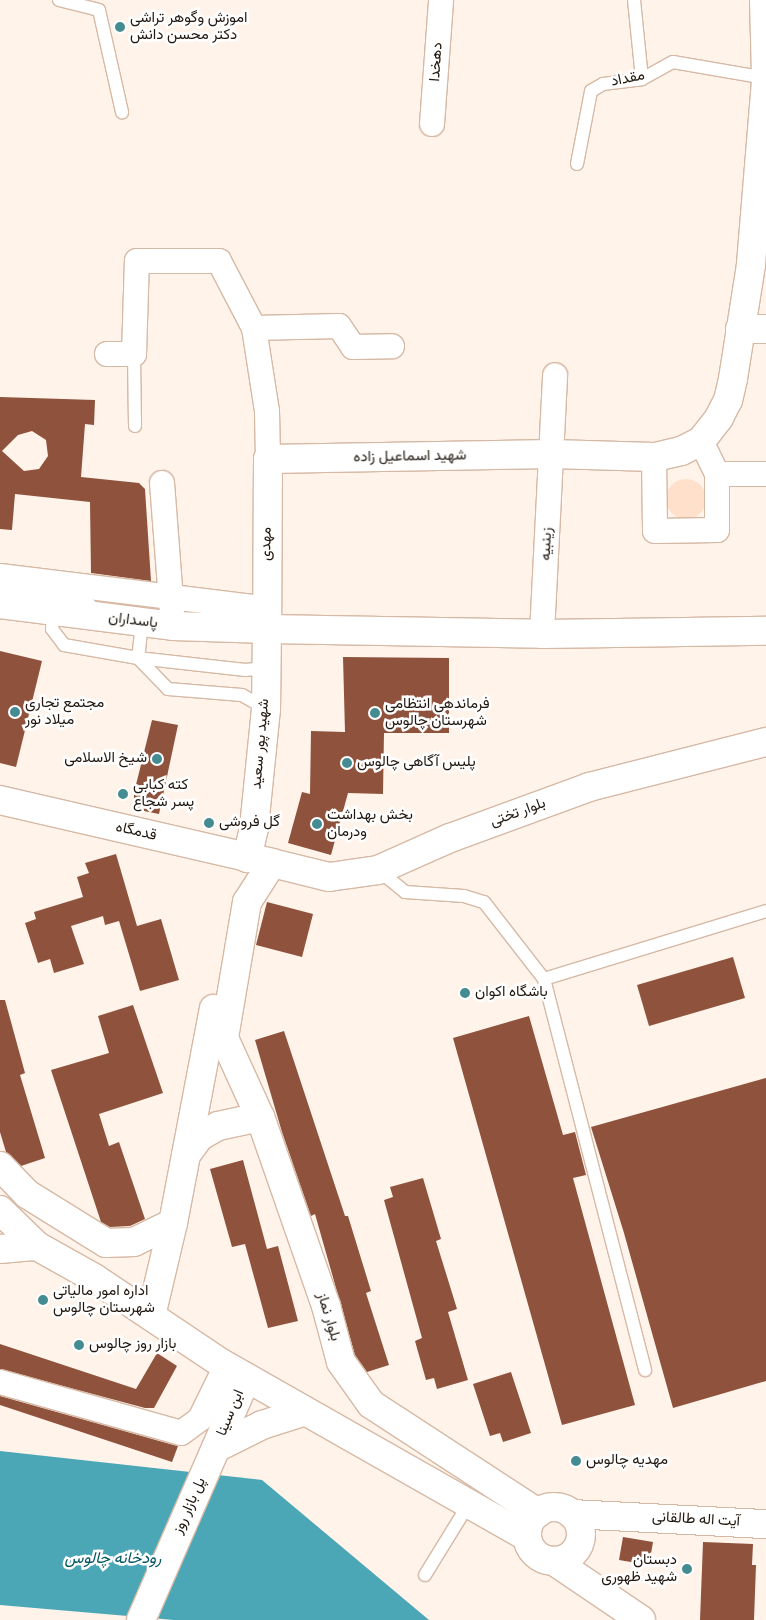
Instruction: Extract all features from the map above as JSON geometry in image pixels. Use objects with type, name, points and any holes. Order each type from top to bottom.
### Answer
[{"type":"main road","points":[[764,0],[766,74]]},
{"type":"main road","points":[[701,441],[728,400],[753,329],[746,295],[751,265],[766,80]]},
{"type":"main road","name":"شهید اسماعیل زاده","points":[[268,459],[552,454],[654,457],[681,451],[701,441]]},
{"type":"main road","name":"مهدی","points":[[267,619],[268,459]]},
{"type":"main road","name":"پاسداران","points":[[0,604],[173,626],[267,619]]},
{"type":"main road","points":[[267,619],[542,634],[766,631]]},
{"type":"main road","name":"شهید پور سعید","points":[[151,1316],[173,1223],[218,986],[260,860],[254,828],[266,709],[267,619]]},
{"type":"main road","name":"بلوار تختی","points":[[260,860],[329,877],[378,870],[450,838],[589,787],[766,742]]},
{"type":"main road","name":"قدمگاه","points":[[0,800],[260,860]]},
{"type":"main road","name":"بلوار نماز","points":[[260,860],[247,902],[224,1038],[260,1117],[326,1306],[341,1362],[370,1404],[538,1512]]},
{"type":"main road","points":[[186,1154],[200,1137],[218,1126],[260,1117]]},
{"type":"main road","points":[[0,1166],[27,1194],[106,1243],[134,1242],[173,1223]]},
{"type":"main road","points":[[0,1210],[37,1246],[151,1316],[236,1372],[303,1412],[527,1537],[534,1552],[540,1558],[554,1561],[566,1559],[577,1533]]},
{"type":"main road","points":[[0,1249],[37,1246]]},
{"type":"main road","name":"ابن سینا","points":[[216,1448],[236,1372]]},
{"type":"main road","points":[[216,1448],[262,1425],[303,1412]]},
{"type":"main road","name":"پل بازار روز","points":[[141,1620],[216,1448]]},
{"type":"main road","points":[[527,1537],[530,1524],[538,1512],[555,1508],[577,1533],[585,1568],[601,1593]]},
{"type":"main road","name":"آیت اله طالقانی","points":[[577,1533],[626,1517],[766,1524]]},
{"type":"main road","points":[[554,1561],[641,1620]]},
{"type":"street","name":"دهخدا","points":[[432,124],[441,0]]},
{"type":"street","points":[[107,354],[134,354],[137,261],[219,261],[254,328],[268,411],[268,459]]},
{"type":"street","points":[[254,328],[340,326],[353,347],[392,346]]},
{"type":"street","name":"زینبیه","points":[[542,634],[555,375]]},
{"type":"street","points":[[654,457],[655,531],[717,530],[717,474],[701,441]]},
{"type":"street","points":[[717,474],[766,474]]},
{"type":"street","points":[[162,483],[173,626]]},
{"type":"street","points":[[0,576],[171,599],[267,619]]},
{"type":"street","points":[[0,1382],[181,1433],[200,1419],[236,1372]]},
{"type":"lane","points":[[59,0],[99,10],[122,112]]},
{"type":"lane","points":[[634,0],[642,79]]},
{"type":"lane","name":"مقداد","points":[[577,164],[592,91],[603,84],[642,79],[672,62],[766,80]]},
{"type":"lane","points":[[134,354],[136,426]]},
{"type":"lane","points":[[0,589],[84,599],[103,617]]},
{"type":"lane","points":[[60,612],[53,617],[52,630],[64,645],[138,658],[245,670],[267,668]]},
{"type":"lane","points":[[138,658],[142,622]]},
{"type":"lane","points":[[138,658],[168,688],[242,695],[266,709]]},
{"type":"lane","points":[[378,870],[405,892],[464,896],[484,902],[544,979],[645,1370]]},
{"type":"lane","points":[[544,979],[766,911]]},
{"type":"lane","points":[[425,1575],[468,1504]]},
{"type":"shaded area","points":[[690,479],[697,482],[703,488],[706,499],[705,507],[697,516],[690,519],[682,519],[675,516],[667,507],[666,495],[669,488],[678,480]]},
{"type":"water","name":"رودخانه چالوس","points":[[0,1451],[262,1480],[429,1620],[174,1620],[0,1605]]},
{"type":"building","points":[[0,397],[95,400],[94,425],[85,424],[81,477],[139,483],[145,489],[151,581],[91,573],[90,502],[15,494],[12,530],[0,529]],"holes":[[[32,431],[46,440],[48,456],[39,469],[24,471],[2,451],[18,435]]]},
{"type":"building","name":"مجتمع تجاری میلاد نور","points":[[0,651],[42,661],[16,767],[0,763]]},
{"type":"building","points":[[343,657],[449,658],[449,733],[384,733],[383,794],[348,793],[331,855],[288,843],[302,792],[310,794],[311,731],[345,732]]},
{"type":"building","name":"شیخ الاسلامی","points":[[152,720],[178,725],[159,814],[134,809],[134,793]]},
{"type":"building","points":[[116,854],[137,926],[161,919],[179,980],[140,991],[119,921],[105,925],[103,916],[71,926],[84,964],[54,973],[50,959],[38,963],[25,923],[36,919],[34,912],[83,897],[77,877],[89,873],[85,863]]},
{"type":"building","points":[[267,902],[313,914],[302,957],[256,945]]},
{"type":"building","points":[[733,957],[745,998],[649,1026],[637,985]]},
{"type":"building","points":[[0,1000],[5,1000],[25,1073],[20,1075],[45,1158],[21,1166],[6,1152],[0,1132]]},
{"type":"building","points":[[133,1005],[163,1093],[99,1114],[109,1146],[119,1142],[145,1219],[130,1226],[110,1227],[101,1222],[51,1070],[109,1053],[98,1016]]},
{"type":"building","points":[[529,1016],[563,1135],[575,1132],[586,1175],[573,1178],[635,1405],[562,1425],[453,1038]]},
{"type":"building","points":[[284,1031],[345,1216],[348,1216],[371,1291],[366,1293],[389,1365],[367,1372],[355,1355],[315,1214],[311,1216],[282,1132],[255,1040]]},
{"type":"building","points":[[766,1078],[766,1381],[673,1408],[624,1233],[591,1127]]},
{"type":"building","points":[[243,1160],[267,1249],[278,1246],[298,1321],[268,1328],[245,1244],[232,1247],[210,1169]]},
{"type":"building","points":[[423,1178],[441,1239],[436,1241],[457,1309],[448,1312],[468,1380],[437,1389],[434,1378],[426,1380],[415,1341],[422,1338],[384,1200],[393,1197],[390,1187]]},
{"type":"building","points":[[0,1344],[136,1389],[157,1353],[177,1366],[154,1408],[145,1408],[0,1369]]},
{"type":"building","points":[[511,1372],[531,1433],[503,1442],[500,1433],[490,1436],[473,1384]]},
{"type":"building","points":[[0,1396],[178,1446],[172,1462],[0,1405]]},
{"type":"building","points":[[623,1537],[653,1542],[649,1565],[619,1560]]},
{"type":"building","points":[[703,1542],[753,1544],[752,1565],[756,1565],[754,1620],[700,1620]]},
{"type":"place","name":"اموزش وگوهر تراشی دکتر محسن دانش","points":[[120,27]]},
{"type":"place","name":"مجتمع تجاری میلاد نور","points":[[15,712]]},
{"type":"place","name":"فرماندهی انتظامی شهرستان چالوس","points":[[375,713]]},
{"type":"place","name":"شیخ الاسلامی","points":[[157,759]]},
{"type":"place","name":"پلیس آگاهی چالوس","points":[[347,763]]},
{"type":"place","name":"کته کبابی پسر شجاع","points":[[123,794]]},
{"type":"place","name":"گل فروشی","points":[[209,823]]},
{"type":"place","name":"بخش بهداشت ودرمان","points":[[317,824]]},
{"type":"place","name":"باشگاه اکوان","points":[[465,993]]},
{"type":"place","name":"اداره امور مالیاتی شهرستان چالوس","points":[[43,1300]]},
{"type":"place","name":"بازار روز چالوس","points":[[79,1345]]},
{"type":"place","name":"مهدیه چالوس","points":[[576,1461]]},
{"type":"place","name":"دبستان شهید ظهوری","points":[[687,1569]]}]
